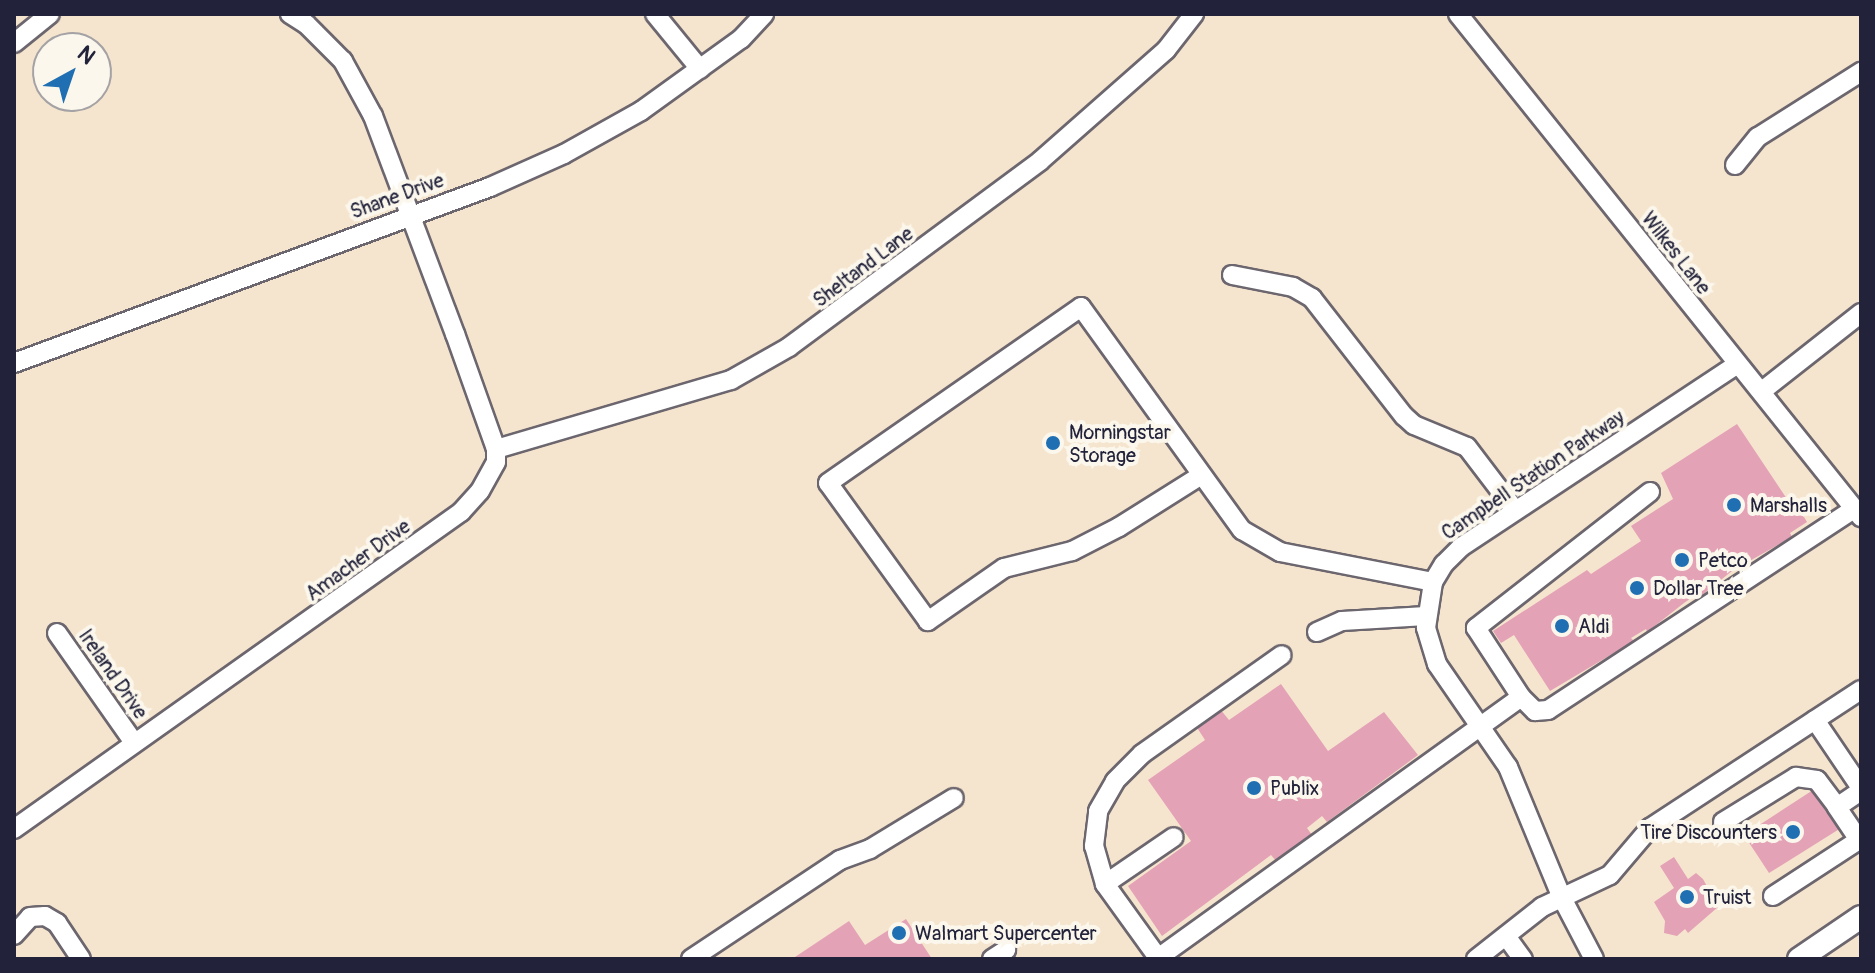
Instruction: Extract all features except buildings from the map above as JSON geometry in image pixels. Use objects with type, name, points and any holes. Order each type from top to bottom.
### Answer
[{"type":"main road","points":[[1804,958],[1861,917]]},
{"type":"street","points":[[14,43],[50,14]]},
{"type":"street","points":[[290,14],[306,24],[343,61],[360,88],[412,213],[496,449]]},
{"type":"street","points":[[655,14],[700,69]]},
{"type":"street","name":"Shane Drive","points":[[14,363],[412,213],[490,187],[564,154],[641,111],[741,39],[764,14]]},
{"type":"street","name":"Sheltand Lane","points":[[496,449],[731,380],[779,353],[1040,161],[1166,50],[1194,14]]},
{"type":"street","name":"Wilkes Lane","points":[[1458,14],[1736,365],[1762,391],[1858,513]]},
{"type":"street","points":[[1735,165],[1758,137],[1861,72]]},
{"type":"street","points":[[1232,275],[1283,284],[1312,298],[1404,416],[1414,425],[1467,447],[1515,510]]},
{"type":"street","points":[[1200,476],[1119,527],[1072,551],[1004,568],[928,621],[828,483],[1081,307],[1200,476],[1242,530],[1280,552],[1433,582]]},
{"type":"street","points":[[1762,391],[1861,313]]},
{"type":"street","name":"Campbell Station Parkway","points":[[1594,959],[1562,898],[1508,767],[1437,664],[1426,616],[1433,582],[1444,564],[1461,547],[1736,365]]},
{"type":"street","name":"Amacher Drive","points":[[14,829],[133,741],[279,643],[461,512],[490,474],[496,462],[496,449]]},
{"type":"street","points":[[1650,492],[1476,628],[1521,697],[1535,711],[1548,710],[1858,513]]},
{"type":"street","points":[[1317,632],[1342,621],[1390,615],[1426,616]]},
{"type":"street","name":"Ireland Drive","points":[[57,633],[133,741]]},
{"type":"street","points":[[1282,655],[1142,754],[1115,781],[1098,811],[1094,846],[1105,884],[1159,959],[1521,697]]},
{"type":"street","points":[[1476,959],[1542,907],[1610,875],[1650,828],[1861,690]]},
{"type":"street","points":[[1815,720],[1861,789],[1837,807]]},
{"type":"street","points":[[1723,822],[1796,777],[1817,780],[1837,807],[1859,840],[1773,896]]},
{"type":"street","points":[[691,959],[840,860],[870,849],[954,798]]},
{"type":"street","points":[[1105,884],[1174,837]]},
{"type":"street","points":[[14,935],[30,917],[45,916],[57,923],[81,959]]},
{"type":"street","points":[[1506,936],[1523,959]]},
{"type":"place","name":"Morningstar Storage","points":[[1053,443]]},
{"type":"place","name":"Marshalls","points":[[1734,505]]},
{"type":"place","name":"Petco","points":[[1682,560]]},
{"type":"place","name":"Dollar Tree","points":[[1637,588]]},
{"type":"place","name":"Aldi","points":[[1562,626]]},
{"type":"place","name":"Publix","points":[[1254,788]]},
{"type":"place","name":"Tire Discounters","points":[[1793,832]]},
{"type":"place","name":"Truist","points":[[1687,897]]},
{"type":"place","name":"Walmart Supercenter","points":[[899,933]]}]
